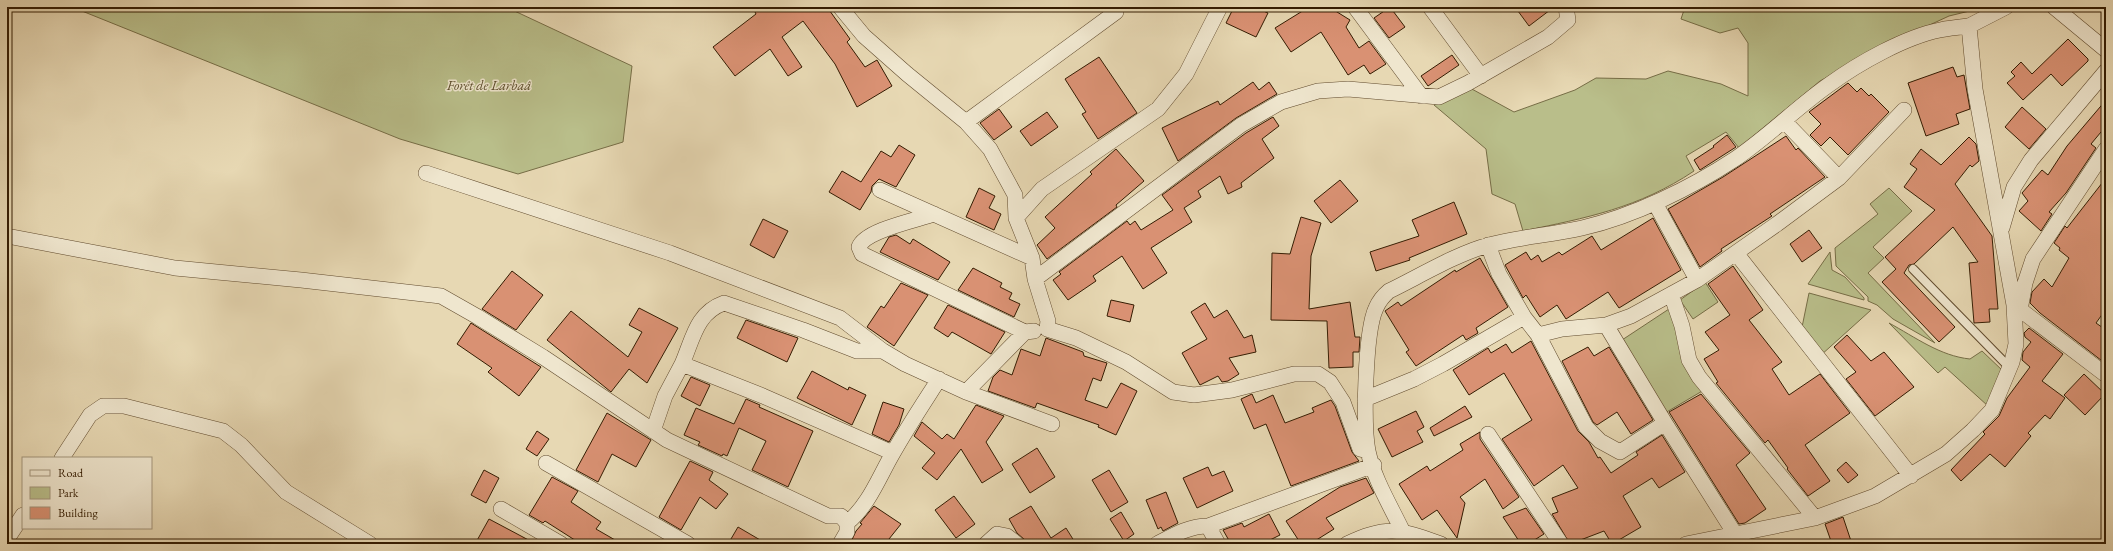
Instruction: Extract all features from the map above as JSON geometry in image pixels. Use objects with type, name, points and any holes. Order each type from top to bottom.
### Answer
[{"type":"street","points":[[840,7],[864,36],[907,74],[966,122],[990,149],[1015,195],[1016,218],[1032,258],[1035,279],[1048,322],[1047,329]]},
{"type":"street","points":[[1016,218],[1042,189],[1158,109],[1186,74],[1220,7]]},
{"type":"street","points":[[1356,7],[1421,96]]},
{"type":"street","points":[[1430,7],[1481,76]]},
{"type":"street","points":[[1035,279],[1241,125],[1281,102],[1318,91],[1348,89],[1439,97],[1481,76],[1548,37],[1568,20],[1566,7]]},
{"type":"street","points":[[1402,530],[1383,492],[1368,451],[1365,399],[1371,324],[1375,309],[1381,298],[1389,291],[1488,245],[1580,229],[1606,222],[1655,204],[1735,159],[1785,122],[1828,85],[1850,70],[1894,47],[1940,30],[1969,26],[2006,7]]},
{"type":"street","points":[[2054,7],[2106,50]]},
{"type":"street","points":[[966,122],[1116,12]]},
{"type":"street","points":[[1686,544],[1814,518],[1875,496],[1946,454],[1973,430],[1992,410],[2010,368],[2016,344],[2017,308],[2001,231],[1975,89],[1969,26]]},
{"type":"street","points":[[2001,231],[2014,187],[2027,167],[2106,71]]},
{"type":"street","points":[[1538,335],[1562,329],[1606,325],[1631,316],[1697,280],[1840,178],[1904,110]]},
{"type":"street","points":[[1785,122],[1840,178]]},
{"type":"street","points":[[2017,308],[2033,259],[2106,149]]},
{"type":"street","points":[[426,173],[670,253],[798,301],[840,318],[883,351],[905,364],[966,392],[1052,424]]},
{"type":"street","points":[[880,190],[1032,258]]},
{"type":"street","points":[[1655,204],[1697,280]]},
{"type":"street","points":[[934,214],[878,232],[865,238],[859,247],[862,254],[1025,332],[1047,329],[1076,338],[1126,362],[1174,392],[1194,395],[1232,390],[1294,374],[1318,374],[1330,382],[1343,402],[1360,449],[1368,451]]},
{"type":"street","points":[[7,236],[175,268],[301,280],[441,296],[524,345],[667,440],[828,516],[841,516],[847,523],[847,532],[840,544]]},
{"type":"street","points":[[1488,245],[1499,274],[1524,317],[1538,335],[1586,427],[1600,441],[1620,452],[1665,424]]},
{"type":"street","points":[[1736,253],[1911,476]]},
{"type":"street","points":[[1671,294],[1682,326],[1689,360],[1699,377],[1814,518]]},
{"type":"street","points":[[653,431],[665,396],[682,364],[698,323],[706,313],[715,306],[724,303],[804,330],[857,351],[883,351]]},
{"type":"street","points":[[2017,308],[2106,375]]},
{"type":"street","points":[[1365,399],[1437,367],[1524,317]]},
{"type":"street","points":[[1606,325],[1665,424],[1735,534]]},
{"type":"street","points":[[966,392],[1025,332]]},
{"type":"street","points":[[682,364],[762,396],[893,453]]},
{"type":"street","points":[[847,523],[856,515],[873,490],[893,453],[939,380]]},
{"type":"street","points":[[63,457],[90,415],[103,406],[124,406],[223,431],[241,445],[286,492],[370,544]]},
{"type":"street","points":[[1488,434],[1561,544]]},
{"type":"street","points":[[546,462],[686,544]]},
{"type":"street","points":[[1158,544],[1179,532],[1196,526],[1208,526],[1374,465]]},
{"type":"street","points":[[501,509],[561,544]]},
{"type":"street","points":[[7,539],[22,517]]},
{"type":"street","points":[[1208,526],[1218,544]]},
{"type":"street","points":[[1347,544],[1361,537],[1378,532],[1402,530],[1442,544]]},
{"type":"street","points":[[986,544],[997,534],[1007,536],[1017,544]]},
{"type":"lane","points":[[1914,269],[2010,368]]},
{"type":"green space","name":"Forêt de Larbaâ","points":[[72,7],[506,7],[632,66],[623,142],[518,174],[400,139]]},
{"type":"green space","points":[[1685,7],[1986,7],[1949,16],[1880,48],[1820,81],[1739,148],[1726,132],[1686,156],[1694,171],[1653,194],[1612,210],[1523,231],[1515,204],[1492,194],[1486,149],[1434,105],[1470,88],[1514,112],[1575,90],[1596,78],[1646,79],[1668,71],[1721,84],[1748,96],[1748,43],[1738,28],[1720,33],[1681,19]]},
{"type":"green space","points":[[1889,188],[1912,211],[1873,247],[1884,258],[1868,273],[1935,343],[1893,319],[1877,305],[1868,301],[1868,297],[1836,266],[1835,248],[1878,214],[1870,204]]},
{"type":"green space","points":[[1830,252],[1832,270],[1845,277],[1864,298],[1864,300],[1808,284]]},
{"type":"green space","points":[[1705,282],[1718,302],[1693,319],[1680,300]]},
{"type":"green space","points":[[1809,293],[1871,310],[1820,356],[1801,332]]},
{"type":"green space","points":[[1672,307],[1704,390],[1665,413],[1622,340]]},
{"type":"green space","points":[[1889,323],[1928,345],[1948,354],[1970,359],[1982,351],[2003,371],[1988,406],[1945,367],[1938,373]]},
{"type":"building","points":[[762,7],[827,7],[850,39],[847,42],[865,67],[877,60],[892,86],[857,107],[835,64],[803,21],[782,37],[802,67],[788,76],[770,49],[735,76],[713,47],[756,14],[755,12]]},
{"type":"building","points":[[1234,7],[1254,7],[1268,13],[1256,37],[1226,23]]},
{"type":"building","points":[[1309,7],[1329,7],[1350,20],[1346,27],[1359,48],[1369,41],[1386,64],[1370,74],[1364,65],[1348,75],[1321,32],[1291,52],[1275,28]]},
{"type":"building","points":[[1390,7],[1405,27],[1389,38],[1374,18]]},
{"type":"building","points":[[1515,7],[1554,7],[1529,26]]},
{"type":"building","points":[[2068,39],[2088,59],[2088,61],[2062,86],[2051,74],[2023,100],[2007,83],[2015,76],[2011,72],[2021,62],[2032,74]]},
{"type":"building","points":[[1452,55],[1459,65],[1428,86],[1421,76]]},
{"type":"building","points":[[1099,57],[1137,113],[1098,139],[1082,114],[1086,112],[1065,79]]},
{"type":"building","points":[[1953,67],[1957,77],[1964,75],[1970,109],[1956,114],[1959,124],[1926,136],[1908,83]]},
{"type":"building","points":[[1253,82],[1259,90],[1269,82],[1277,94],[1236,118],[1178,161],[1162,128],[1218,101],[1220,105]]},
{"type":"building","points":[[1848,83],[1857,92],[1861,88],[1869,96],[1871,94],[1889,112],[1848,155],[1830,137],[1821,146],[1810,135],[1821,124],[1809,112]]},
{"type":"building","points":[[2106,100],[2106,126],[2091,144],[2096,148],[2066,193],[2049,212],[2052,214],[2041,231],[2019,211],[2028,201],[2022,193],[2042,170],[2048,175],[2067,146]]},
{"type":"building","points":[[2022,107],[2046,129],[2029,149],[2005,127]]},
{"type":"building","points":[[999,109],[1012,127],[994,140],[980,123]]},
{"type":"building","points":[[1047,112],[1058,127],[1031,146],[1020,131]]},
{"type":"building","points":[[1273,117],[1279,126],[1262,139],[1274,158],[1241,183],[1242,187],[1228,194],[1220,176],[1198,191],[1201,197],[1184,208],[1192,222],[1151,248],[1167,273],[1143,289],[1122,256],[1093,276],[1096,281],[1068,300],[1053,280],[1061,274],[1059,272],[1127,221],[1130,225],[1135,221],[1141,230],[1173,210],[1162,195],[1246,133]]},
{"type":"building","points":[[1727,135],[1736,147],[1700,170],[1694,160],[1714,147],[1713,146]]},
{"type":"building","points":[[1786,136],[1796,150],[1798,148],[1825,177],[1770,214],[1772,216],[1721,249],[1722,251],[1700,267],[1668,209],[1723,177]]},
{"type":"building","points":[[1969,137],[1976,144],[1979,161],[1972,167],[1970,165],[1955,184],[1992,236],[1998,309],[1989,309],[1990,322],[1974,323],[1969,263],[1978,262],[1953,227],[1914,264],[1909,265],[1904,273],[1955,327],[1939,342],[1882,282],[1896,269],[1885,257],[1935,210],[1904,187],[1917,169],[1910,164],[1921,149],[1941,165]]},
{"type":"building","points":[[899,145],[915,155],[896,187],[879,179],[872,186],[871,192],[860,210],[829,192],[842,171],[861,182],[881,151],[891,157]]},
{"type":"building","points":[[1116,149],[1144,181],[1116,205],[1117,207],[1047,259],[1037,245],[1055,228],[1045,217],[1092,174],[1090,172]]},
{"type":"building","points":[[2106,178],[2106,309],[2096,323],[2106,330],[2106,364],[2040,313],[2030,303],[2032,292],[2044,279],[2052,287],[2069,258],[2059,250],[2060,248],[2054,243],[2065,226],[2067,228]]},
{"type":"building","points":[[1340,180],[1358,201],[1331,223],[1314,201]]},
{"type":"building","points":[[979,188],[995,196],[989,208],[1001,214],[994,230],[966,217]]},
{"type":"building","points":[[1454,202],[1467,234],[1409,258],[1410,260],[1376,271],[1370,252],[1419,236],[1412,220]]},
{"type":"building","points":[[1301,217],[1321,223],[1311,256],[1309,309],[1350,302],[1355,337],[1360,337],[1359,352],[1353,352],[1353,367],[1329,368],[1327,321],[1271,320],[1272,253],[1290,254]]},
{"type":"building","points":[[1653,218],[1681,270],[1619,308],[1608,292],[1566,319],[1557,305],[1540,317],[1526,295],[1523,298],[1505,265],[1526,252],[1531,260],[1538,255],[1542,262],[1559,252],[1562,255],[1592,236],[1601,250]]},
{"type":"building","points":[[763,219],[788,231],[774,258],[750,245]]},
{"type":"building","points":[[1809,230],[1822,248],[1802,262],[1790,244]]},
{"type":"building","points":[[896,235],[910,244],[913,239],[950,262],[938,280],[880,252],[889,237]]},
{"type":"building","points":[[1480,258],[1508,307],[1476,328],[1478,333],[1466,340],[1463,335],[1416,366],[1406,352],[1409,350],[1385,311],[1398,302],[1401,306],[1455,270],[1456,272]]},
{"type":"building","points":[[1733,266],[1763,310],[1749,320],[1782,362],[1772,369],[1789,395],[1820,374],[1850,413],[1805,445],[1830,481],[1808,496],[1787,469],[1788,468],[1768,440],[1765,443],[1716,383],[1718,382],[1704,359],[1719,350],[1705,332],[1730,315],[1708,284]]},
{"type":"building","points":[[973,268],[1002,283],[1000,287],[1012,293],[1009,299],[1020,304],[1014,317],[958,290]]},
{"type":"building","points":[[512,271],[543,295],[516,330],[482,309]]},
{"type":"building","points":[[901,283],[928,295],[894,346],[867,327],[881,306],[884,308]]},
{"type":"building","points":[[1111,300],[1134,305],[1130,322],[1107,316]]},
{"type":"building","points":[[1205,303],[1214,318],[1227,310],[1244,338],[1252,335],[1256,352],[1229,358],[1239,374],[1228,381],[1222,382],[1218,376],[1200,385],[1182,353],[1207,339],[1191,312]]},
{"type":"building","points":[[948,305],[1005,332],[991,354],[952,332],[948,337],[934,328]]},
{"type":"building","points":[[639,308],[678,328],[647,383],[629,369],[611,392],[547,340],[571,311],[628,357],[642,332],[629,325]]},
{"type":"building","points":[[746,320],[798,338],[787,362],[737,338]]},
{"type":"building","points":[[471,323],[541,367],[519,396],[488,372],[492,368],[457,344]]},
{"type":"building","points":[[2029,328],[2063,354],[2042,381],[2065,398],[2050,419],[2045,415],[2028,433],[2031,436],[2005,467],[1990,454],[1961,481],[1951,470],[1985,434],[1983,432],[1999,416],[2007,398],[2030,367],[2022,360],[2023,352],[2031,342],[2025,337],[2024,333]]},
{"type":"building","points":[[1847,335],[1871,361],[1884,352],[1914,387],[1875,416],[1846,379],[1856,372],[1834,347]]},
{"type":"building","points":[[1046,338],[1083,352],[1084,356],[1107,363],[1101,381],[1093,378],[1085,400],[1107,408],[1121,383],[1137,391],[1116,435],[1098,427],[1099,425],[1037,403],[1035,408],[988,391],[993,377],[1000,370],[1012,375],[1021,349],[1040,356]]},
{"type":"building","points":[[1531,341],[1578,431],[1589,442],[1598,458],[1600,457],[1611,473],[1638,455],[1636,452],[1662,435],[1685,472],[1659,488],[1652,478],[1623,496],[1641,527],[1612,544],[1604,531],[1570,544],[1552,514],[1558,512],[1552,498],[1578,488],[1563,465],[1534,486],[1502,439],[1532,420],[1504,373],[1469,395],[1453,370],[1488,348],[1491,353],[1506,344],[1512,353]]},
{"type":"building","points":[[1588,347],[1594,356],[1609,347],[1653,420],[1631,434],[1617,412],[1597,425],[1593,422],[1562,361]]},
{"type":"building","points":[[812,371],[848,390],[849,387],[866,395],[852,425],[797,398]]},
{"type":"building","points":[[2084,374],[2105,394],[2085,415],[2064,395]]},
{"type":"building","points":[[691,377],[710,385],[700,406],[681,396]]},
{"type":"building","points":[[1252,394],[1256,403],[1273,395],[1285,423],[1314,412],[1312,408],[1331,400],[1335,406],[1352,452],[1359,461],[1291,486],[1266,424],[1254,429],[1241,399]]},
{"type":"building","points":[[1701,394],[1750,453],[1736,465],[1766,509],[1745,523],[1739,524],[1669,412]]},
{"type":"building","points":[[746,399],[760,405],[759,407],[813,431],[788,487],[752,470],[766,441],[739,428],[727,456],[723,454],[722,456],[698,445],[700,442],[684,435],[696,408],[734,424]]},
{"type":"building","points":[[883,402],[904,409],[899,425],[889,442],[872,434]]},
{"type":"building","points":[[976,405],[1004,416],[986,442],[1003,470],[982,483],[961,449],[937,480],[922,468],[935,453],[914,436],[922,422],[942,439],[947,434],[954,439]]},
{"type":"building","points":[[1465,406],[1472,417],[1434,436],[1430,428]]},
{"type":"building","points":[[1416,411],[1424,427],[1417,431],[1423,442],[1392,457],[1378,429]]},
{"type":"building","points":[[607,413],[651,440],[636,467],[612,454],[598,482],[576,470]]},
{"type":"building","points":[[537,431],[549,439],[537,456],[526,449]]},
{"type":"building","points":[[1480,432],[1480,439],[1519,497],[1503,509],[1485,479],[1460,497],[1465,503],[1457,538],[1437,510],[1422,520],[1399,484],[1427,466],[1430,471],[1463,450],[1460,444]]},
{"type":"building","points":[[1037,448],[1055,477],[1030,493],[1012,464]]},
{"type":"building","points":[[690,461],[713,472],[709,480],[728,494],[716,509],[700,497],[681,530],[659,517]]},
{"type":"building","points":[[1846,462],[1858,475],[1848,483],[1837,470]]},
{"type":"building","points":[[1208,467],[1212,476],[1224,471],[1233,491],[1197,508],[1183,478]]},
{"type":"building","points":[[484,470],[499,478],[486,503],[471,495]]},
{"type":"building","points":[[1109,470],[1128,502],[1111,512],[1092,480]]},
{"type":"building","points":[[552,477],[578,491],[571,502],[601,522],[596,529],[622,544],[581,544],[545,521],[543,523],[529,515]]},
{"type":"building","points":[[1366,478],[1374,493],[1326,518],[1334,529],[1310,544],[1301,544],[1286,521],[1340,487]]},
{"type":"building","points":[[1166,492],[1178,523],[1163,531],[1161,527],[1158,529],[1146,500]]},
{"type":"building","points":[[954,496],[975,524],[956,538],[935,510]]},
{"type":"building","points":[[874,506],[901,524],[885,544],[850,544],[856,531],[862,524],[860,523]]},
{"type":"building","points":[[1031,506],[1051,538],[1066,528],[1076,544],[1026,544],[1025,540],[1017,533],[1009,519]]},
{"type":"building","points":[[1526,508],[1544,534],[1528,544],[1521,544],[1503,517]]},
{"type":"building","points":[[1121,512],[1134,534],[1124,541],[1110,519]]},
{"type":"building","points":[[1269,514],[1280,535],[1262,544],[1231,544],[1223,530],[1242,523],[1244,527]]},
{"type":"building","points":[[1843,517],[1852,544],[1832,544],[1825,524]]},
{"type":"building","points":[[489,519],[536,544],[475,544]]},
{"type":"building","points":[[738,527],[767,544],[728,544]]}]
